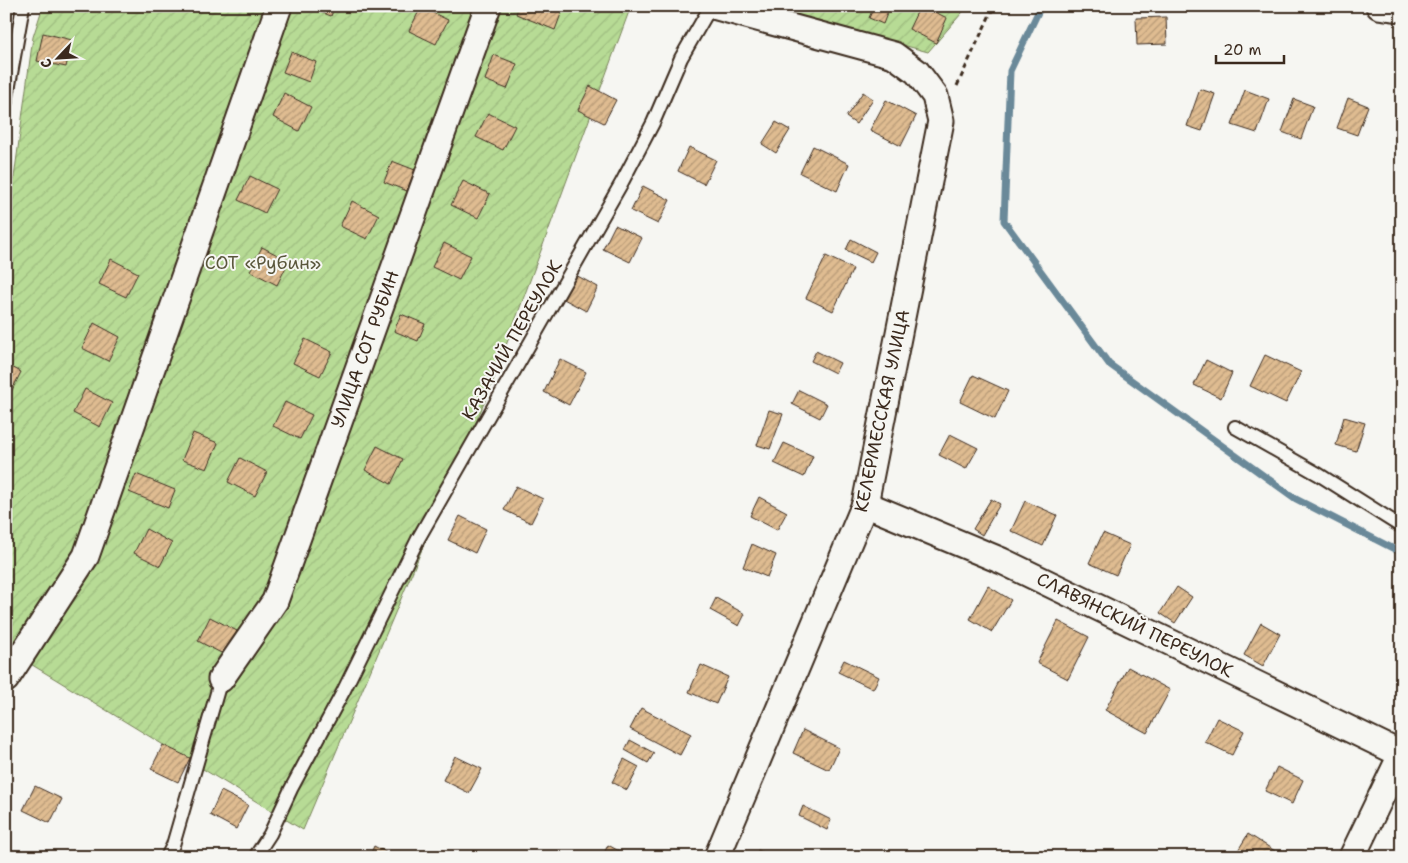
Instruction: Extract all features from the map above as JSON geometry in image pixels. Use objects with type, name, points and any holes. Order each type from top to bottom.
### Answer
[{"type":"street","points":[[6,679],[86,556],[279,6]]},
{"type":"street","name":"УЛИЦА СОТ РУБИН","points":[[221,680],[276,600],[488,6]]},
{"type":"street","points":[[712,6],[894,55],[917,72],[936,96],[941,121]]},
{"type":"street","points":[[1379,6],[1402,9]]},
{"type":"street","name":"КЕЛЕРМЕССКАЯ УЛИЦА","points":[[717,857],[865,504],[941,121]]},
{"type":"street","name":"СЛАВЯНСКИЙ ПЕРЕУЛОК","points":[[865,504],[1002,561],[1402,754]]},
{"type":"street","points":[[1352,857],[1402,754]]},
{"type":"lane","points":[[6,102],[23,6]]},
{"type":"lane","name":"КАЗАЧИЙ ПЕРЕУЛОК","points":[[255,857],[270,834],[418,540],[621,184],[654,123],[681,58],[712,6]]},
{"type":"lane","points":[[1235,427],[1318,474],[1402,527]]},
{"type":"lane","points":[[167,857],[173,845],[221,680]]},
{"type":"path","points":[[941,121],[994,6]]},
{"type":"green space","name":"СОТ «Рубин»","points":[[43,6],[631,6],[490,389],[303,830],[6,649],[6,237],[33,37]]},
{"type":"green space","points":[[763,6],[968,6],[928,52]]},
{"type":"building","points":[[309,6],[335,6],[331,16]]},
{"type":"building","points":[[519,6],[564,6],[555,30],[516,14]]},
{"type":"building","points":[[874,6],[890,6],[883,24],[869,18]]},
{"type":"building","points":[[920,6],[947,18],[936,43],[909,29]]},
{"type":"building","points":[[421,7],[448,20],[436,44],[409,31]]},
{"type":"building","points":[[1166,17],[1167,44],[1137,45],[1136,18]]},
{"type":"building","points":[[43,33],[72,40],[66,67],[37,61]]},
{"type":"building","points":[[291,52],[316,62],[309,82],[283,72]]},
{"type":"building","points":[[494,55],[517,64],[507,89],[485,80]]},
{"type":"building","points":[[590,86],[616,100],[604,123],[578,110]]},
{"type":"building","points":[[1200,89],[1215,94],[1202,131],[1187,126]]},
{"type":"building","points":[[1245,90],[1269,99],[1257,133],[1232,125]]},
{"type":"building","points":[[863,92],[873,99],[856,124],[846,117]]},
{"type":"building","points":[[284,93],[311,107],[299,131],[273,117]]},
{"type":"building","points":[[1348,98],[1368,106],[1357,135],[1337,128]]},
{"type":"building","points":[[1294,99],[1313,106],[1301,139],[1282,132]]},
{"type":"building","points":[[886,100],[916,116],[901,146],[870,130]]},
{"type":"building","points":[[488,113],[515,126],[503,150],[476,137]]},
{"type":"building","points":[[776,122],[790,130],[776,153],[762,144]]},
{"type":"building","points":[[813,146],[849,164],[837,191],[800,173]]},
{"type":"building","points":[[689,147],[716,160],[704,184],[678,171]]},
{"type":"building","points":[[392,161],[415,170],[407,191],[384,182]]},
{"type":"building","points":[[250,176],[277,189],[265,213],[238,200]]},
{"type":"building","points":[[463,181],[490,194],[478,218],[451,205]]},
{"type":"building","points":[[643,186],[670,200],[658,224],[631,211]]},
{"type":"building","points":[[352,201],[379,215],[367,239],[340,226]]},
{"type":"building","points":[[615,225],[642,238],[630,262],[603,249]]},
{"type":"building","points":[[851,239],[876,252],[871,262],[846,250]]},
{"type":"building","points":[[444,243],[471,256],[459,280],[432,267]]},
{"type":"building","points":[[262,247],[289,261],[277,285],[250,271]]},
{"type":"building","points":[[826,256],[853,269],[833,311],[806,298]]},
{"type":"building","points":[[111,259],[138,273],[126,297],[99,284]]},
{"type":"building","points":[[572,273],[598,287],[586,311],[560,297]]},
{"type":"building","points":[[401,314],[425,324],[418,341],[394,331]]},
{"type":"building","points":[[94,323],[120,337],[108,361],[82,348]]},
{"type":"building","points":[[305,339],[332,352],[320,376],[293,363]]},
{"type":"building","points":[[816,351],[840,363],[835,373],[811,361]]},
{"type":"building","points":[[1265,355],[1301,372],[1286,403],[1250,386]]},
{"type":"building","points":[[560,359],[586,372],[569,405],[544,392]]},
{"type":"building","points":[[1206,360],[1232,373],[1221,398],[1194,385]]},
{"type":"building","points":[[6,364],[21,372],[9,396],[6,394]]},
{"type":"building","points":[[973,375],[1008,391],[995,419],[960,402]]},
{"type":"building","points":[[85,389],[112,403],[100,427],[73,413]]},
{"type":"building","points":[[799,390],[827,404],[820,418],[792,404]]},
{"type":"building","points":[[285,402],[312,415],[300,439],[273,426]]},
{"type":"building","points":[[769,410],[783,414],[770,449],[757,445]]},
{"type":"building","points":[[1344,417],[1365,423],[1356,451],[1336,445]]},
{"type":"building","points":[[193,433],[218,443],[207,469],[182,460]]},
{"type":"building","points":[[950,434],[978,448],[966,469],[939,455]]},
{"type":"building","points":[[784,443],[813,456],[804,477],[774,463]]},
{"type":"building","points":[[377,446],[403,459],[391,484],[365,470]]},
{"type":"building","points":[[240,458],[267,472],[255,496],[228,482]]},
{"type":"building","points":[[136,474],[175,490],[168,508],[129,492]]},
{"type":"building","points":[[516,486],[543,499],[531,523],[504,510]]},
{"type":"building","points":[[759,497],[787,512],[777,530],[750,516]]},
{"type":"building","points":[[991,499],[1000,504],[982,535],[973,529]]},
{"type":"building","points":[[1025,501],[1057,515],[1043,546],[1011,531]]},
{"type":"building","points":[[460,516],[486,529],[475,553],[448,540]]},
{"type":"building","points":[[146,529],[172,543],[160,566],[134,553]]},
{"type":"building","points":[[1103,533],[1130,545],[1116,575],[1089,563]]},
{"type":"building","points":[[752,544],[776,555],[767,577],[743,567]]},
{"type":"building","points":[[988,586],[1011,600],[992,632],[970,619]]},
{"type":"building","points":[[1177,587],[1192,597],[1175,623],[1160,613]]},
{"type":"building","points":[[716,598],[745,614],[739,626],[710,610]]},
{"type":"building","points":[[210,617],[237,631],[225,655],[198,641]]},
{"type":"building","points":[[1058,621],[1089,637],[1068,679],[1037,663]]},
{"type":"building","points":[[1261,623],[1280,634],[1263,666],[1244,655]]},
{"type":"building","points":[[844,660],[879,677],[873,689],[838,672]]},
{"type":"building","points":[[701,665],[728,677],[716,704],[689,692]]},
{"type":"building","points":[[1128,667],[1170,690],[1147,733],[1105,710]]},
{"type":"building","points":[[641,708],[691,734],[680,755],[630,729]]},
{"type":"building","points":[[1217,718],[1244,731],[1232,755],[1205,742]]},
{"type":"building","points":[[803,730],[839,748],[829,770],[793,753]]},
{"type":"building","points":[[630,740],[654,753],[648,763],[625,750]]},
{"type":"building","points":[[163,745],[190,758],[178,782],[151,769]]},
{"type":"building","points":[[455,756],[482,769],[469,793],[443,780]]},
{"type":"building","points":[[624,759],[639,767],[627,790],[612,782]]},
{"type":"building","points":[[1277,767],[1303,780],[1292,804],[1265,791]]},
{"type":"building","points":[[35,786],[62,799],[50,823],[23,810]]},
{"type":"building","points":[[221,791],[248,805],[236,829],[210,815]]},
{"type":"building","points":[[803,806],[831,820],[827,830],[799,816]]},
{"type":"building","points":[[1248,834],[1275,851],[1271,857],[1245,857],[1237,852]]},
{"type":"building","points":[[608,845],[630,857],[602,857]]},
{"type":"building","points":[[374,846],[395,857],[369,857]]},
{"type":"building","points":[[758,850],[774,857],[755,857]]},
{"type":"waterway","points":[[1041,6],[1010,71],[1004,221],[1109,364],[1296,499],[1402,553]]}]
